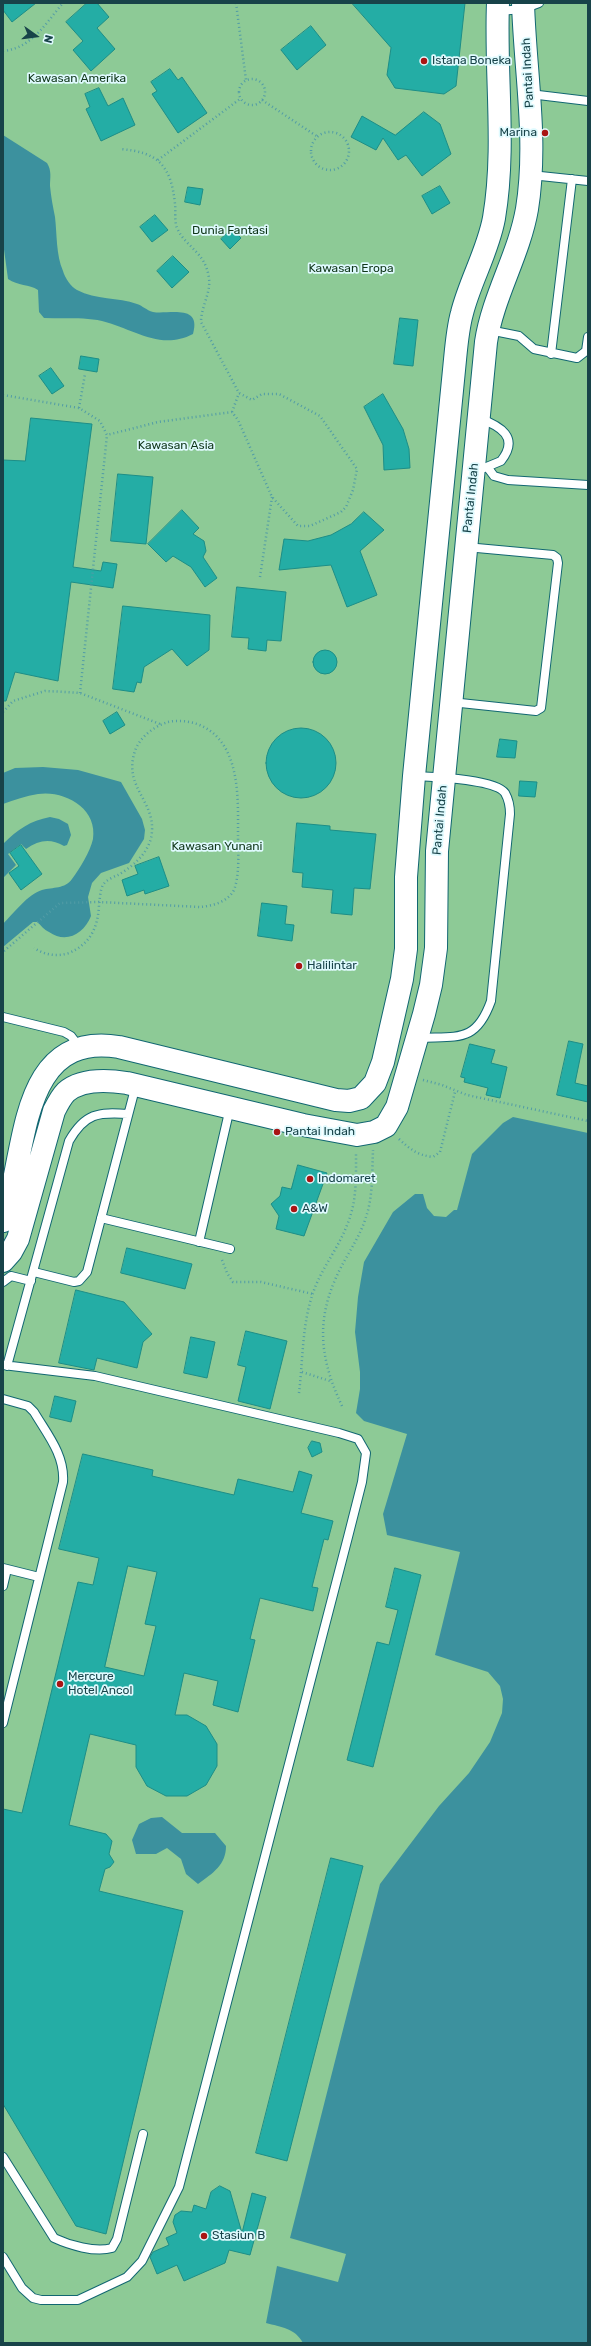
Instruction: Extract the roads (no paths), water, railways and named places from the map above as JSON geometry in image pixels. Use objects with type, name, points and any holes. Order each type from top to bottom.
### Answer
[{"type":"street","name":"Pantai Indah","points":[[230,1107],[303,1125],[372,1131],[398,1107],[418,1038],[431,985],[436,948],[437,851],[443,778],[465,547],[481,469],[478,418],[488,329],[521,233],[526,209],[530,175],[529,5]]},
{"type":"street","points":[[3,1221],[24,1130],[36,1090],[45,1074],[53,1065],[62,1057],[80,1048],[103,1045],[119,1047],[336,1100],[349,1101],[361,1098],[375,1083],[380,1073],[395,1015],[406,949],[406,877],[414,776],[453,378],[461,314],[494,220],[499,181],[501,137],[497,32],[498,7]]},
{"type":"street","points":[[3,1261],[11,1252],[18,1239],[54,1111],[66,1093],[75,1087],[96,1081],[111,1080],[136,1084],[230,1107]]},
{"type":"lane","points":[[498,7],[529,5]]},
{"type":"lane","points":[[530,94],[588,101]]},
{"type":"lane","points":[[530,175],[588,181]]},
{"type":"lane","points":[[551,354],[572,179]]},
{"type":"lane","points":[[488,329],[519,336],[534,349],[551,354],[577,358],[582,356],[586,351],[588,337]]},
{"type":"lane","points":[[478,418],[495,424],[503,430],[508,438],[509,447],[501,461],[481,469]]},
{"type":"lane","points":[[481,469],[494,476],[508,480],[588,485]]},
{"type":"lane","points":[[450,701],[536,711],[541,708],[558,563],[557,558],[553,555],[465,547]]},
{"type":"lane","points":[[414,776],[443,778],[493,785],[504,792],[509,802],[509,836],[491,1001],[486,1016],[478,1028],[463,1036],[418,1038]]},
{"type":"lane","points":[[3,1018],[64,1032],[71,1036],[80,1048]]},
{"type":"lane","points":[[34,1272],[74,1282],[79,1281],[86,1272],[136,1084]]},
{"type":"lane","points":[[199,1242],[230,1107]]},
{"type":"lane","points":[[3,2257],[22,2288],[33,2298],[41,2300],[78,2300],[127,2277],[142,2260],[178,2187],[350,1530],[362,1482],[366,1453],[358,1439],[339,1433],[95,1376],[5,1365],[34,1272],[65,1154],[75,1130],[82,1122],[100,1113],[128,1114]]},
{"type":"lane","points":[[101,1218],[230,1249]]},
{"type":"lane","points":[[3,1282],[11,1276],[31,1281]]},
{"type":"lane","points":[[3,1399],[28,1406],[34,1412],[62,1459],[64,1469],[63,1482],[3,1723]]},
{"type":"lane","points":[[3,1586],[5,1569],[39,1577]]},
{"type":"lane","points":[[3,2157],[54,2238],[65,2243],[105,2250],[112,2248],[117,2238],[143,2134]]},
{"type":"water","points":[[3,135],[47,163],[49,166],[50,190],[55,217],[59,258],[68,282],[77,290],[84,293],[130,302],[153,312],[182,312],[188,314],[193,318],[193,334],[181,339],[158,339],[147,337],[102,321],[44,318],[39,312],[38,290],[8,279],[3,242]]},
{"type":"water","points":[[43,767],[78,770],[121,782],[142,819],[145,830],[144,839],[129,863],[101,873],[92,883],[88,897],[91,916],[84,928],[79,932],[68,937],[62,937],[47,931],[37,922],[33,922],[3,947],[3,924],[16,909],[32,895],[42,890],[66,885],[75,875],[84,860],[93,839],[93,828],[90,818],[85,810],[68,798],[58,795],[38,794],[3,804],[3,773],[15,768]]},
{"type":"water","points":[[50,817],[59,819],[68,824],[71,835],[67,845],[64,846],[59,843],[45,841],[26,849],[21,844],[8,854],[16,865],[3,878],[3,844],[25,826]]},
{"type":"water","points":[[513,1117],[588,1133],[588,2343],[303,2343],[292,2331],[266,2323],[277,2266],[338,2282],[346,2254],[290,2238],[380,1884],[439,1806],[469,1773],[490,1742],[502,1713],[503,1699],[500,1686],[488,1672],[435,1655],[460,1552],[387,1535],[383,1514],[407,1434],[364,1421],[356,1413],[360,1389],[360,1372],[355,1332],[358,1297],[364,1262],[393,1212],[415,1194],[423,1194],[427,1208],[434,1216],[446,1217],[454,1210],[457,1210],[472,1154],[503,1123]]},
{"type":"water","points":[[162,1817],[182,1833],[215,1833],[226,1846],[224,1858],[218,1868],[198,1884],[186,1874],[181,1859],[167,1848],[156,1854],[136,1854],[132,1840],[139,1824],[151,1818]]},
{"type":"place","name":"Istana Boneka","points":[[424,61]]},
{"type":"place","name":"Marina","points":[[545,133]]},
{"type":"place","name":"Halilintar","points":[[299,966]]},
{"type":"place","name":"Pantai Indah","points":[[277,1132]]},
{"type":"place","name":"Indomaret","points":[[310,1179]]},
{"type":"place","name":"A&W","points":[[294,1209]]},
{"type":"place","name":"Mercure Hotel Ancol","points":[[60,1684]]},
{"type":"place","name":"Stasiun B","points":[[204,2236]]},
{"type":"park label","name":"Kawasan Amerika","points":[[77,79]]},
{"type":"park label","name":"Dunia Fantasi","points":[[230,231]]},
{"type":"park label","name":"Kawasan Eropa","points":[[351,269]]},
{"type":"park label","name":"Kawasan Asia","points":[[176,446]]},
{"type":"park label","name":"Kawasan Yunani","points":[[217,847]]}]
